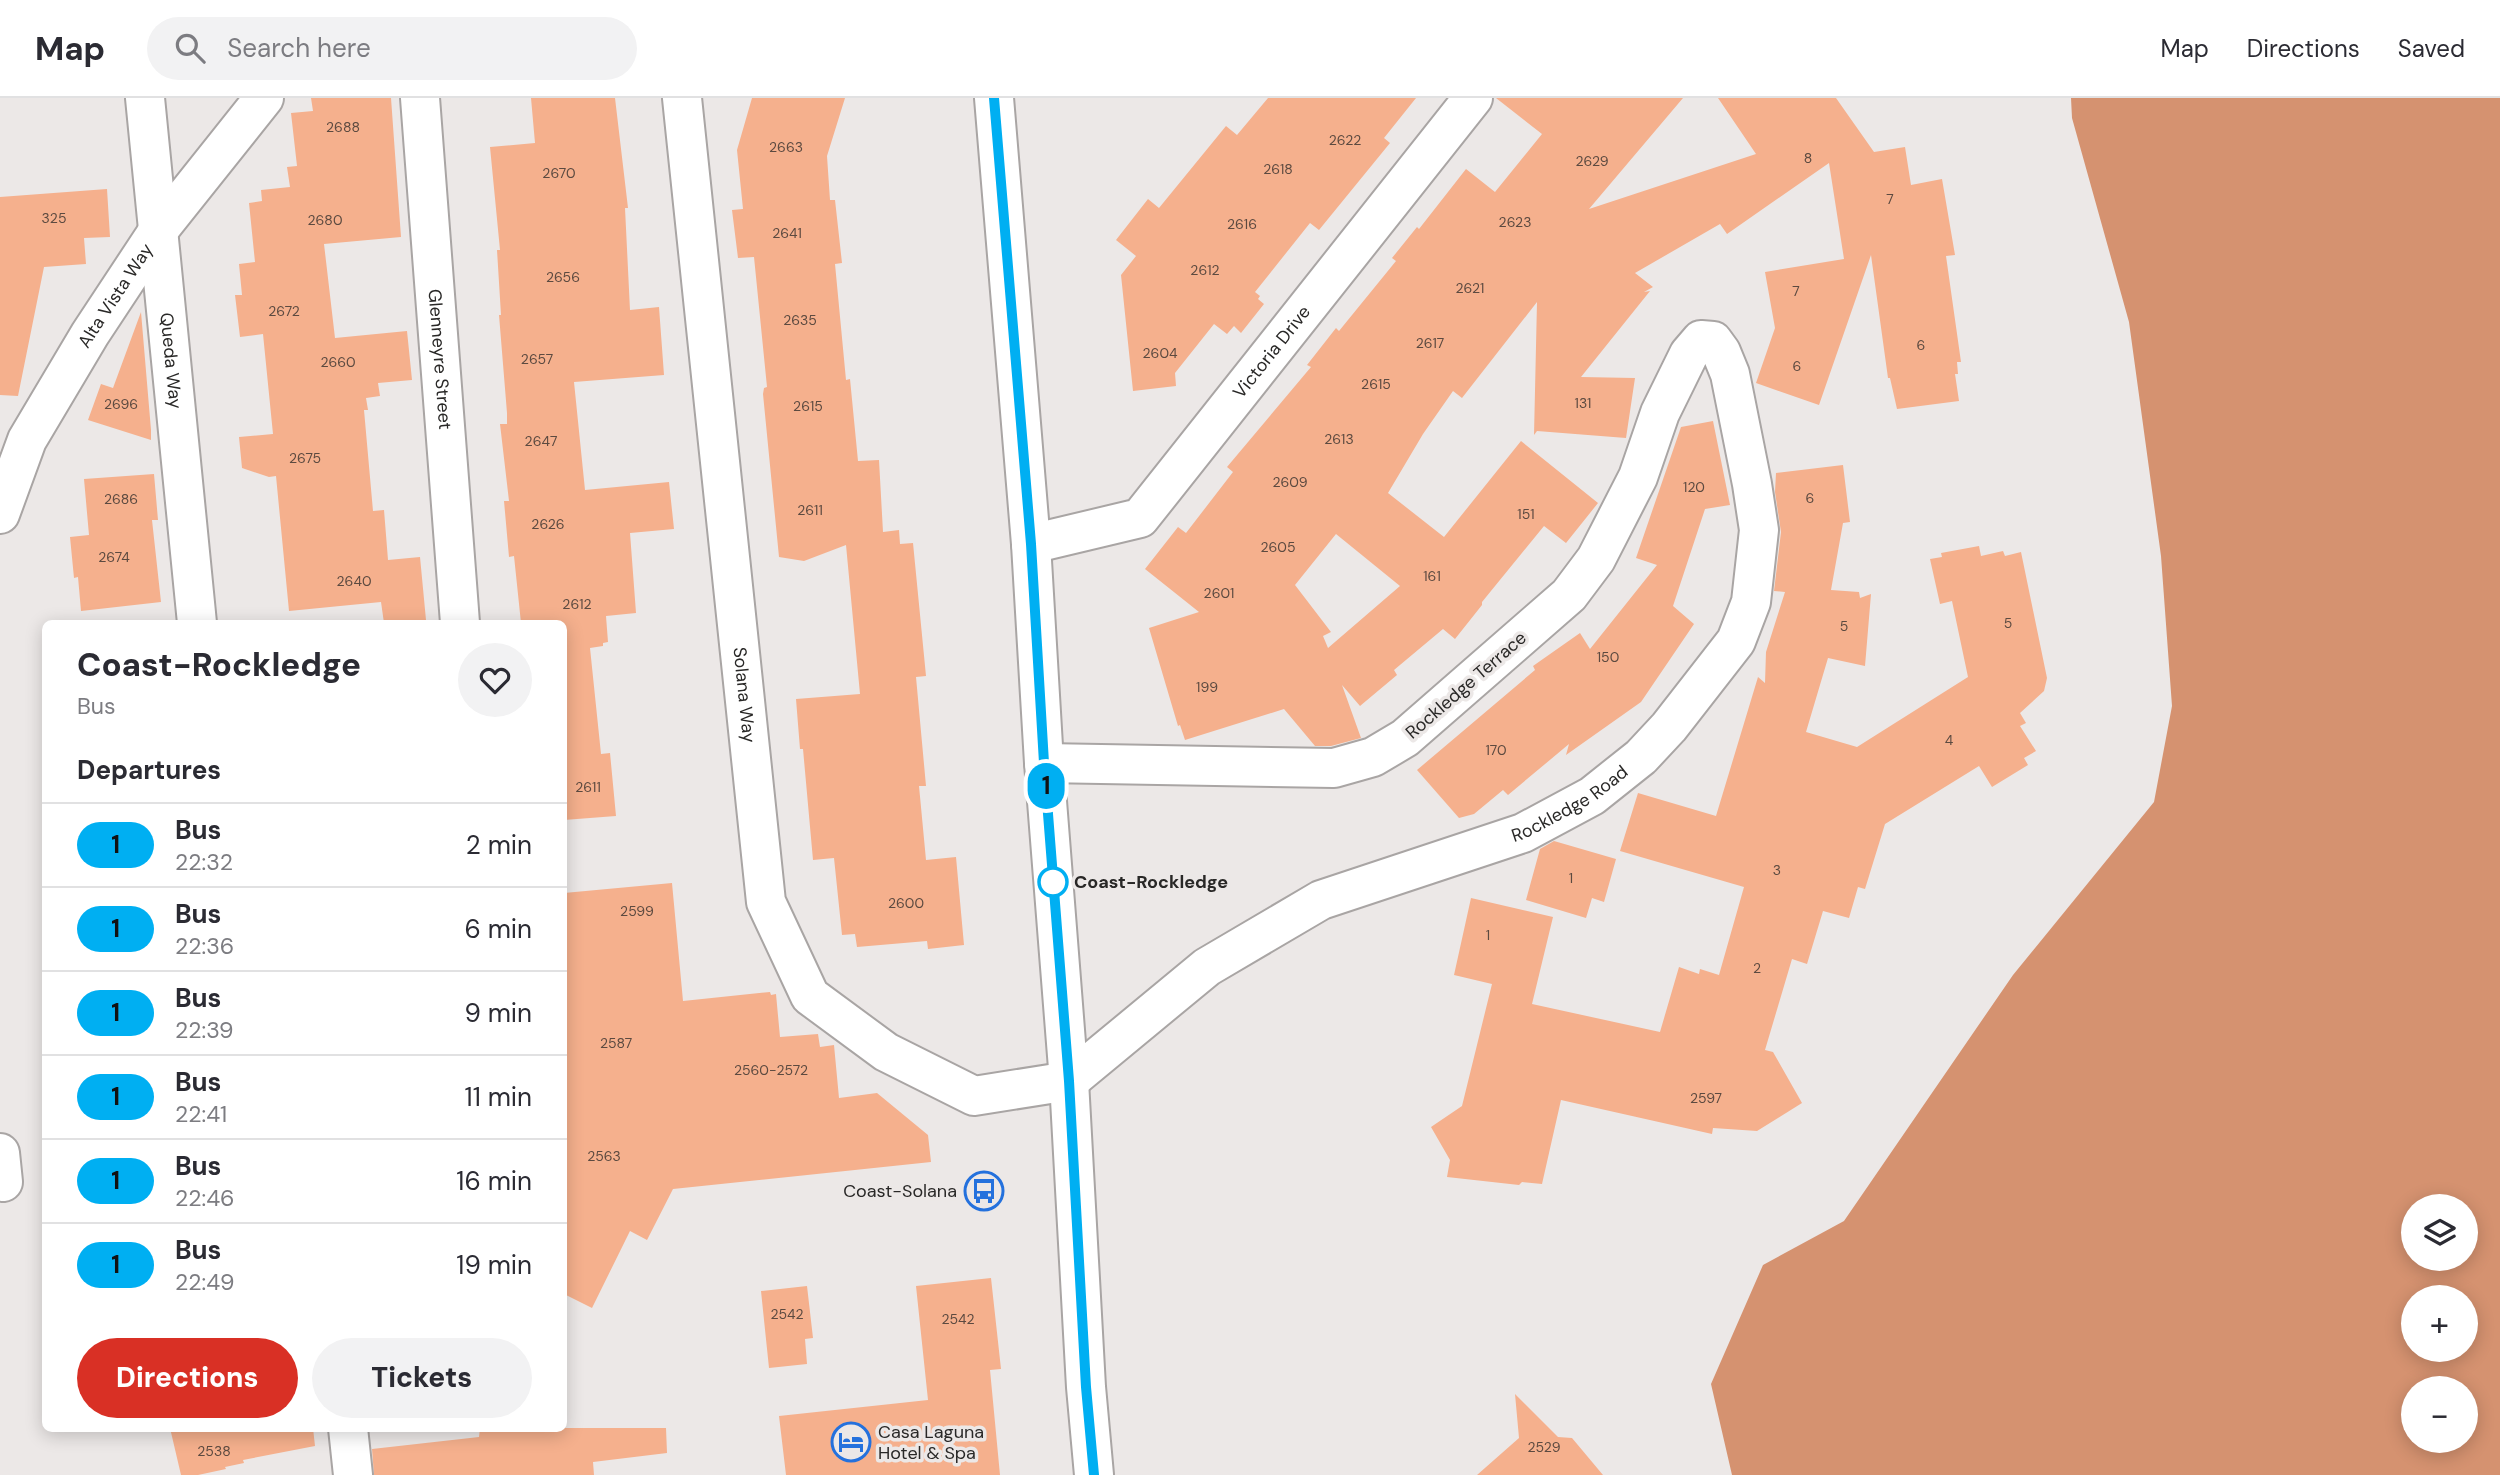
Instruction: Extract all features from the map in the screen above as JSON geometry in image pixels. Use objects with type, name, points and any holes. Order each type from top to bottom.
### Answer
[{"type":"main road","name":"Queda Way","points":[[145,98],[197,620]]},
{"type":"main road","name":"Alta Vista Way","points":[[0,514],[27,440],[90,334],[158,231],[264,98]]},
{"type":"main road","name":"Glenneyre Street","points":[[420,98],[460,620]]},
{"type":"main road","name":"Solana Way","points":[[682,98],[766,902],[810,996],[886,1052],[974,1096],[1069,1081]]},
{"type":"main road","points":[[994,98],[1031,544],[1094,1475]]},
{"type":"main road","name":"Victoria Drive","points":[[1031,544],[1140,518],[1473,98]]},
{"type":"main road","name":"Rockledge Road","points":[[1069,1081],[1207,967],[1321,900],[1523,833],[1591,796],[1641,757],[1670,727],[1736,641],[1751,602],[1759,530],[1730,374],[1713,341],[1701,340],[1689,354]]},
{"type":"main road","name":"Rockledge Terrace","points":[[1044,763],[1334,768],[1373,757],[1405,738],[1560,603],[1596,559],[1639,477],[1660,413],[1689,354]]},
{"type":"main road","points":[[348,1432],[353,1475]]},
{"type":"shaded area","points":[[2071,98],[2500,98],[2500,1475],[1732,1475],[1711,1384],[1763,1265],[1844,1221],[2013,975],[2154,802],[2172,706],[2161,556],[2129,322],[2072,118]]},
{"type":"building","points":[[311,98],[391,98],[401,237],[324,244],[335,338],[407,331],[412,380],[378,383],[380,396],[366,398],[368,410],[364,410],[373,511],[384,510],[388,560],[420,557],[426,620],[384,620],[381,602],[289,611],[276,476],[269,477],[242,468],[239,437],[273,434],[263,334],[240,337],[235,295],[242,295],[239,264],[255,262],[249,203],[262,201],[261,190],[290,187],[287,167],[297,166],[291,113],[313,111]]},
{"type":"building","points":[[531,98],[615,98],[628,208],[625,208],[630,310],[659,307],[664,375],[574,382],[585,490],[669,482],[674,529],[630,533],[636,613],[606,616],[608,642],[603,643],[603,646],[590,648],[601,754],[610,753],[616,816],[567,820],[567,620],[521,620],[514,556],[509,557],[504,501],[509,501],[500,424],[507,424],[507,413],[499,315],[497,250],[500,250],[490,147],[535,143]]},
{"type":"building","points":[[752,98],[845,98],[827,156],[830,200],[835,200],[842,263],[835,264],[846,380],[850,379],[858,461],[879,460],[883,532],[899,530],[900,544],[913,543],[926,676],[916,677],[926,786],[919,786],[926,860],[956,857],[964,945],[928,949],[927,941],[857,947],[855,934],[842,935],[834,858],[813,860],[796,699],[860,694],[846,545],[804,561],[779,557],[763,394],[764,388],[767,387],[754,257],[738,258],[732,210],[743,209],[737,150]]},
{"type":"building","points":[[1268,98],[1416,98],[1384,138],[1390,143],[1319,230],[1310,223],[1255,292],[1264,304],[1241,333],[1234,326],[1227,334],[1214,324],[1175,373],[1176,386],[1133,391],[1121,275],[1136,256],[1116,240],[1148,199],[1159,208],[1226,126],[1237,135]]},
{"type":"building","points":[[1496,98],[1683,98],[1589,209],[1756,154],[1718,98],[1836,98],[1874,152],[1905,147],[1911,185],[1942,179],[1955,255],[1946,256],[1961,362],[1957,362],[1958,374],[1955,374],[1959,401],[1897,409],[1888,378],[1871,255],[1819,405],[1756,383],[1775,328],[1765,272],[1844,259],[1829,163],[1727,234],[1720,224],[1635,273],[1653,287],[1644,292],[1650,291],[1581,377],[1635,378],[1626,438],[1537,431],[1534,435],[1537,302],[1462,398],[1453,391],[1423,434],[1388,493],[1444,537],[1521,441],[1598,503],[1566,543],[1544,526],[1455,639],[1443,629],[1394,670],[1397,675],[1360,706],[1342,685],[1361,738],[1331,746],[1315,746],[1284,709],[1185,740],[1180,725],[1178,726],[1149,628],[1199,612],[1145,569],[1178,527],[1186,533],[1233,472],[1227,467],[1311,367],[1307,365],[1336,328],[1339,331],[1396,261],[1392,258],[1417,227],[1419,229],[1466,169],[1495,192],[1542,134]],"holes":[[[1336,534],[1400,586],[1328,648],[1323,636],[1331,632],[1295,585]]]},
{"type":"building","points":[[107,189],[110,237],[84,238],[86,264],[44,267],[18,396],[0,395],[0,197]]},
{"type":"building","points":[[141,312],[151,440],[88,420],[101,384],[113,388]]},
{"type":"building","points":[[1713,421],[1730,505],[1705,509],[1673,606],[1694,624],[1641,702],[1566,755],[1569,744],[1508,795],[1503,790],[1474,814],[1459,818],[1417,770],[1535,670],[1533,666],[1580,633],[1590,649],[1657,565],[1636,558],[1681,427]]},
{"type":"building","points":[[1843,465],[1850,522],[1843,523],[1831,590],[1859,592],[1860,598],[1871,594],[1865,666],[1828,658],[1806,732],[1857,747],[1968,677],[1952,601],[1940,604],[1930,559],[1942,557],[1941,553],[1979,546],[1981,556],[2003,551],[2005,556],[2021,552],[2047,678],[2044,691],[2020,713],[2026,723],[2020,726],[2036,751],[2024,758],[2028,765],[1992,787],[1979,766],[1885,824],[1865,889],[1858,887],[1849,918],[1823,911],[1807,964],[1792,959],[1765,1050],[1773,1052],[1802,1103],[1757,1131],[1713,1128],[1712,1134],[1561,1100],[1542,1184],[1522,1182],[1519,1185],[1447,1177],[1450,1160],[1431,1127],[1462,1106],[1492,984],[1454,975],[1471,898],[1553,917],[1532,1004],[1660,1032],[1679,967],[1699,974],[1700,969],[1719,975],[1744,887],[1620,851],[1638,793],[1716,816],[1758,677],[1765,683],[1766,652],[1785,592],[1774,591],[1781,532],[1775,492],[1776,473]]},
{"type":"building","points":[[154,474],[158,520],[152,520],[161,602],[81,611],[70,537],[89,535],[84,479]]},
{"type":"building","points":[[1554,841],[1616,859],[1604,902],[1592,898],[1586,918],[1526,900],[1540,849]]},
{"type":"building","points":[[672,883],[683,1001],[770,992],[771,995],[776,994],[780,1037],[818,1034],[820,1047],[834,1045],[839,1098],[877,1093],[928,1135],[931,1162],[673,1189],[647,1240],[630,1231],[592,1308],[567,1296],[567,893]]},
{"type":"building","points":[[991,1278],[1001,1369],[990,1370],[1000,1475],[786,1475],[779,1416],[928,1400],[916,1286]]},
{"type":"building","points":[[807,1286],[813,1338],[805,1339],[807,1364],[769,1368],[761,1291]]},
{"type":"building","points":[[1515,1394],[1558,1437],[1572,1438],[1603,1475],[1477,1475],[1519,1438]]},
{"type":"building","points":[[567,1428],[666,1428],[667,1453],[593,1462],[594,1475],[374,1475],[372,1449],[479,1437],[480,1432],[567,1432]]},
{"type":"building","points":[[171,1432],[313,1432],[315,1446],[243,1460],[244,1463],[225,1467],[226,1469],[198,1475],[181,1475]]},
{"type":"bus line","name":"1","points":[[994,98],[1031,544],[1094,1475]]},
{"type":"place","name":"Coast-Rockledge","points":[[1053,882]]},
{"type":"place","name":"Coast-Solana","points":[[984,1191]]},
{"type":"place","name":"Casa Laguna Hotel & Spa","points":[[851,1442]]}]
